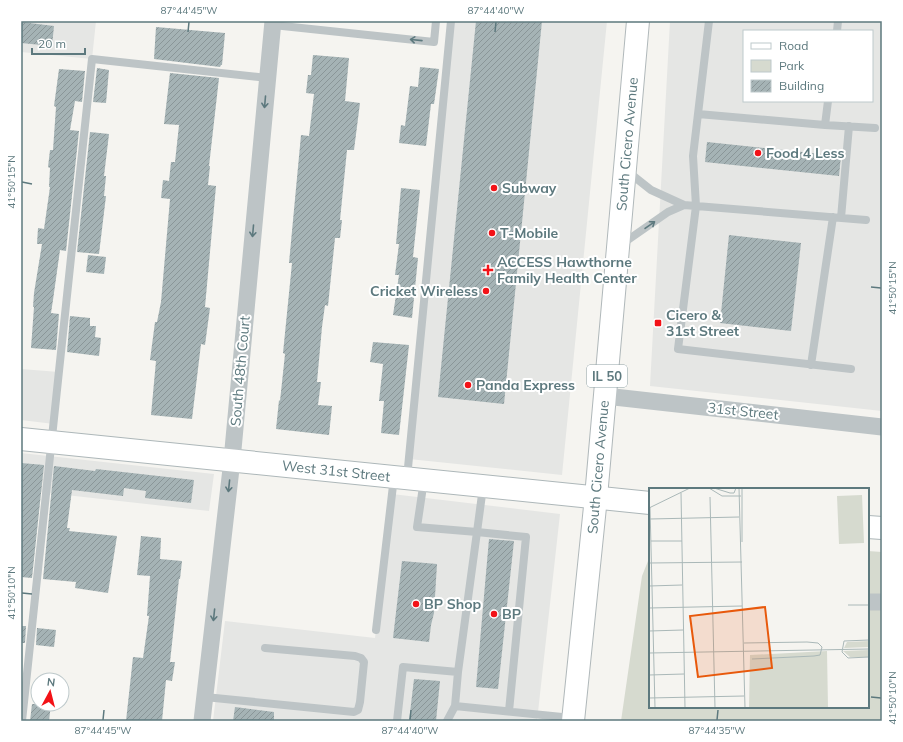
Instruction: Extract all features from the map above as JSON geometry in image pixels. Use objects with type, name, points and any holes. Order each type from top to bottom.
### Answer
[{"type":"main road","name":"South Cicero Avenue","points":[[573,720],[596,498],[638,21]]},
{"type":"main road","name":"West 31st Street","points":[[21,438],[649,503]]},
{"type":"main road","points":[[869,527],[882,528]]},
{"type":"street","name":"South 48th Court","points":[[202,721],[232,460],[273,23]]},
{"type":"street","name":"31st Street","points":[[605,396],[882,427]]},
{"type":"street","points":[[869,602],[882,602]]},
{"type":"lane","points":[[273,23],[434,42],[436,21]]},
{"type":"lane","points":[[376,630],[408,478],[451,21]]},
{"type":"lane","points":[[708,21],[693,156],[696,206],[678,350],[851,370]]},
{"type":"lane","points":[[22,721],[92,59],[268,78]]},
{"type":"lane","points":[[825,125],[828,102]]},
{"type":"lane","points":[[698,114],[875,128]]},
{"type":"lane","points":[[811,365],[837,217],[849,126]]},
{"type":"lane","points":[[625,169],[650,190],[684,205],[866,220]]},
{"type":"lane","points":[[618,247],[668,212],[684,205]]},
{"type":"lane","points":[[408,478],[417,527],[526,536],[509,711]]},
{"type":"lane","points":[[447,721],[455,706],[458,672],[483,486]]},
{"type":"lane","points":[[205,697],[354,712],[358,710],[364,662],[361,658],[355,656],[265,648]]},
{"type":"lane","points":[[397,721],[403,666],[458,672]]},
{"type":"lane","points":[[455,706],[509,711],[573,720]]},
{"type":"shaded area","points":[[21,21],[96,21],[92,59],[21,52]]},
{"type":"shaded area","points":[[451,21],[607,21],[562,475],[409,459]]},
{"type":"shaded area","points":[[670,21],[882,21],[882,411],[650,386]]},
{"type":"shaded area","points":[[21,369],[59,372],[54,424],[21,420]]},
{"type":"shaded area","points":[[21,453],[214,474],[209,511],[21,490]]},
{"type":"shaded area","points":[[392,494],[560,514],[537,721],[213,721],[225,621],[375,638]]},
{"type":"green space","points":[[869,551],[882,552],[882,721],[621,721],[642,576],[649,560],[649,708],[869,708]]},
{"type":"building","points":[[476,21],[542,21],[504,404],[438,397]]},
{"type":"building","points":[[21,22],[54,26],[52,46],[21,43]]},
{"type":"building","points":[[156,27],[225,33],[222,65],[220,67],[154,59]]},
{"type":"building","points":[[313,55],[349,58],[345,101],[360,103],[354,150],[347,150],[340,220],[342,220],[340,238],[335,238],[328,306],[325,305],[322,327],[317,382],[321,382],[318,405],[332,406],[329,435],[276,429],[285,354],[283,353],[292,263],[289,263],[301,135],[309,136],[314,94],[306,93],[308,75],[311,75]]},
{"type":"building","points":[[420,67],[439,69],[434,104],[431,104],[426,146],[399,143],[401,125],[405,126],[410,86],[418,87]]},
{"type":"building","points":[[97,68],[109,70],[106,103],[93,102]]},
{"type":"building","points":[[59,69],[85,71],[82,102],[75,101],[70,130],[79,131],[66,251],[60,250],[51,313],[59,314],[56,350],[31,348],[34,293],[42,244],[37,244],[38,228],[44,229],[50,187],[50,168],[48,167],[50,150],[53,150],[56,107],[54,106]]},
{"type":"building","points":[[170,73],[219,78],[208,185],[216,186],[205,307],[210,308],[205,345],[201,344],[192,419],[151,415],[156,361],[150,360],[155,322],[157,322],[161,302],[170,199],[161,198],[163,180],[169,181],[171,162],[175,162],[179,125],[164,124]]},
{"type":"building","points":[[90,132],[109,134],[104,176],[106,176],[104,196],[106,196],[99,254],[77,252]]},
{"type":"building","name":"Food 4 Less","points":[[707,142],[841,156],[839,176],[705,162]]},
{"type":"building","points":[[401,188],[420,190],[413,257],[418,258],[412,318],[393,315],[399,275],[395,275],[399,244],[396,244]]},
{"type":"building","points":[[729,235],[801,243],[791,331],[720,323]]},
{"type":"building","points":[[88,255],[106,257],[104,274],[86,272]]},
{"type":"building","points":[[70,316],[90,318],[90,326],[96,326],[95,337],[101,338],[99,356],[67,352]]},
{"type":"building","points":[[373,342],[409,345],[399,435],[381,433],[384,401],[379,401],[383,364],[370,362]]},
{"type":"building","points":[[21,463],[44,465],[32,578],[21,577]]},
{"type":"building","points":[[54,466],[194,480],[191,503],[145,498],[146,491],[124,488],[123,496],[72,490],[67,528],[70,528],[69,531],[117,536],[108,593],[75,588],[76,582],[43,579]]},
{"type":"building","points":[[141,536],[161,538],[160,559],[182,561],[170,662],[175,662],[172,681],[166,680],[162,721],[126,721],[133,657],[143,658],[149,616],[147,616],[150,576],[137,575]]},
{"type":"building","name":"BP","points":[[489,539],[514,541],[498,689],[476,687]]},
{"type":"building","name":"BP Shop","points":[[402,561],[437,564],[434,613],[429,642],[393,638]]},
{"type":"building","points":[[21,626],[26,626],[25,643],[21,643]]},
{"type":"building","points":[[37,628],[56,630],[54,647],[36,645]]},
{"type":"building","points":[[414,679],[440,681],[436,721],[409,721]]},
{"type":"building","points":[[235,707],[274,712],[274,721],[233,721]]},
{"type":"building","points":[[31,712],[50,712],[49,721],[30,721]]},
{"type":"place","name":"Food 4 Less","points":[[758,153]]},
{"type":"place","name":"Subway","points":[[494,188]]},
{"type":"place","name":"T-Mobile","points":[[492,233]]},
{"type":"place","name":"ACCESS Hawthorne Family Health Center","points":[[488,270]]},
{"type":"place","name":"Cricket Wireless","points":[[486,291]]},
{"type":"place","name":"Cicero & 31st Street","points":[[658,323]]},
{"type":"place","name":"Panda Express","points":[[468,385]]},
{"type":"place","name":"BP Shop","points":[[416,604]]},
{"type":"place","name":"BP","points":[[494,614]]}]
